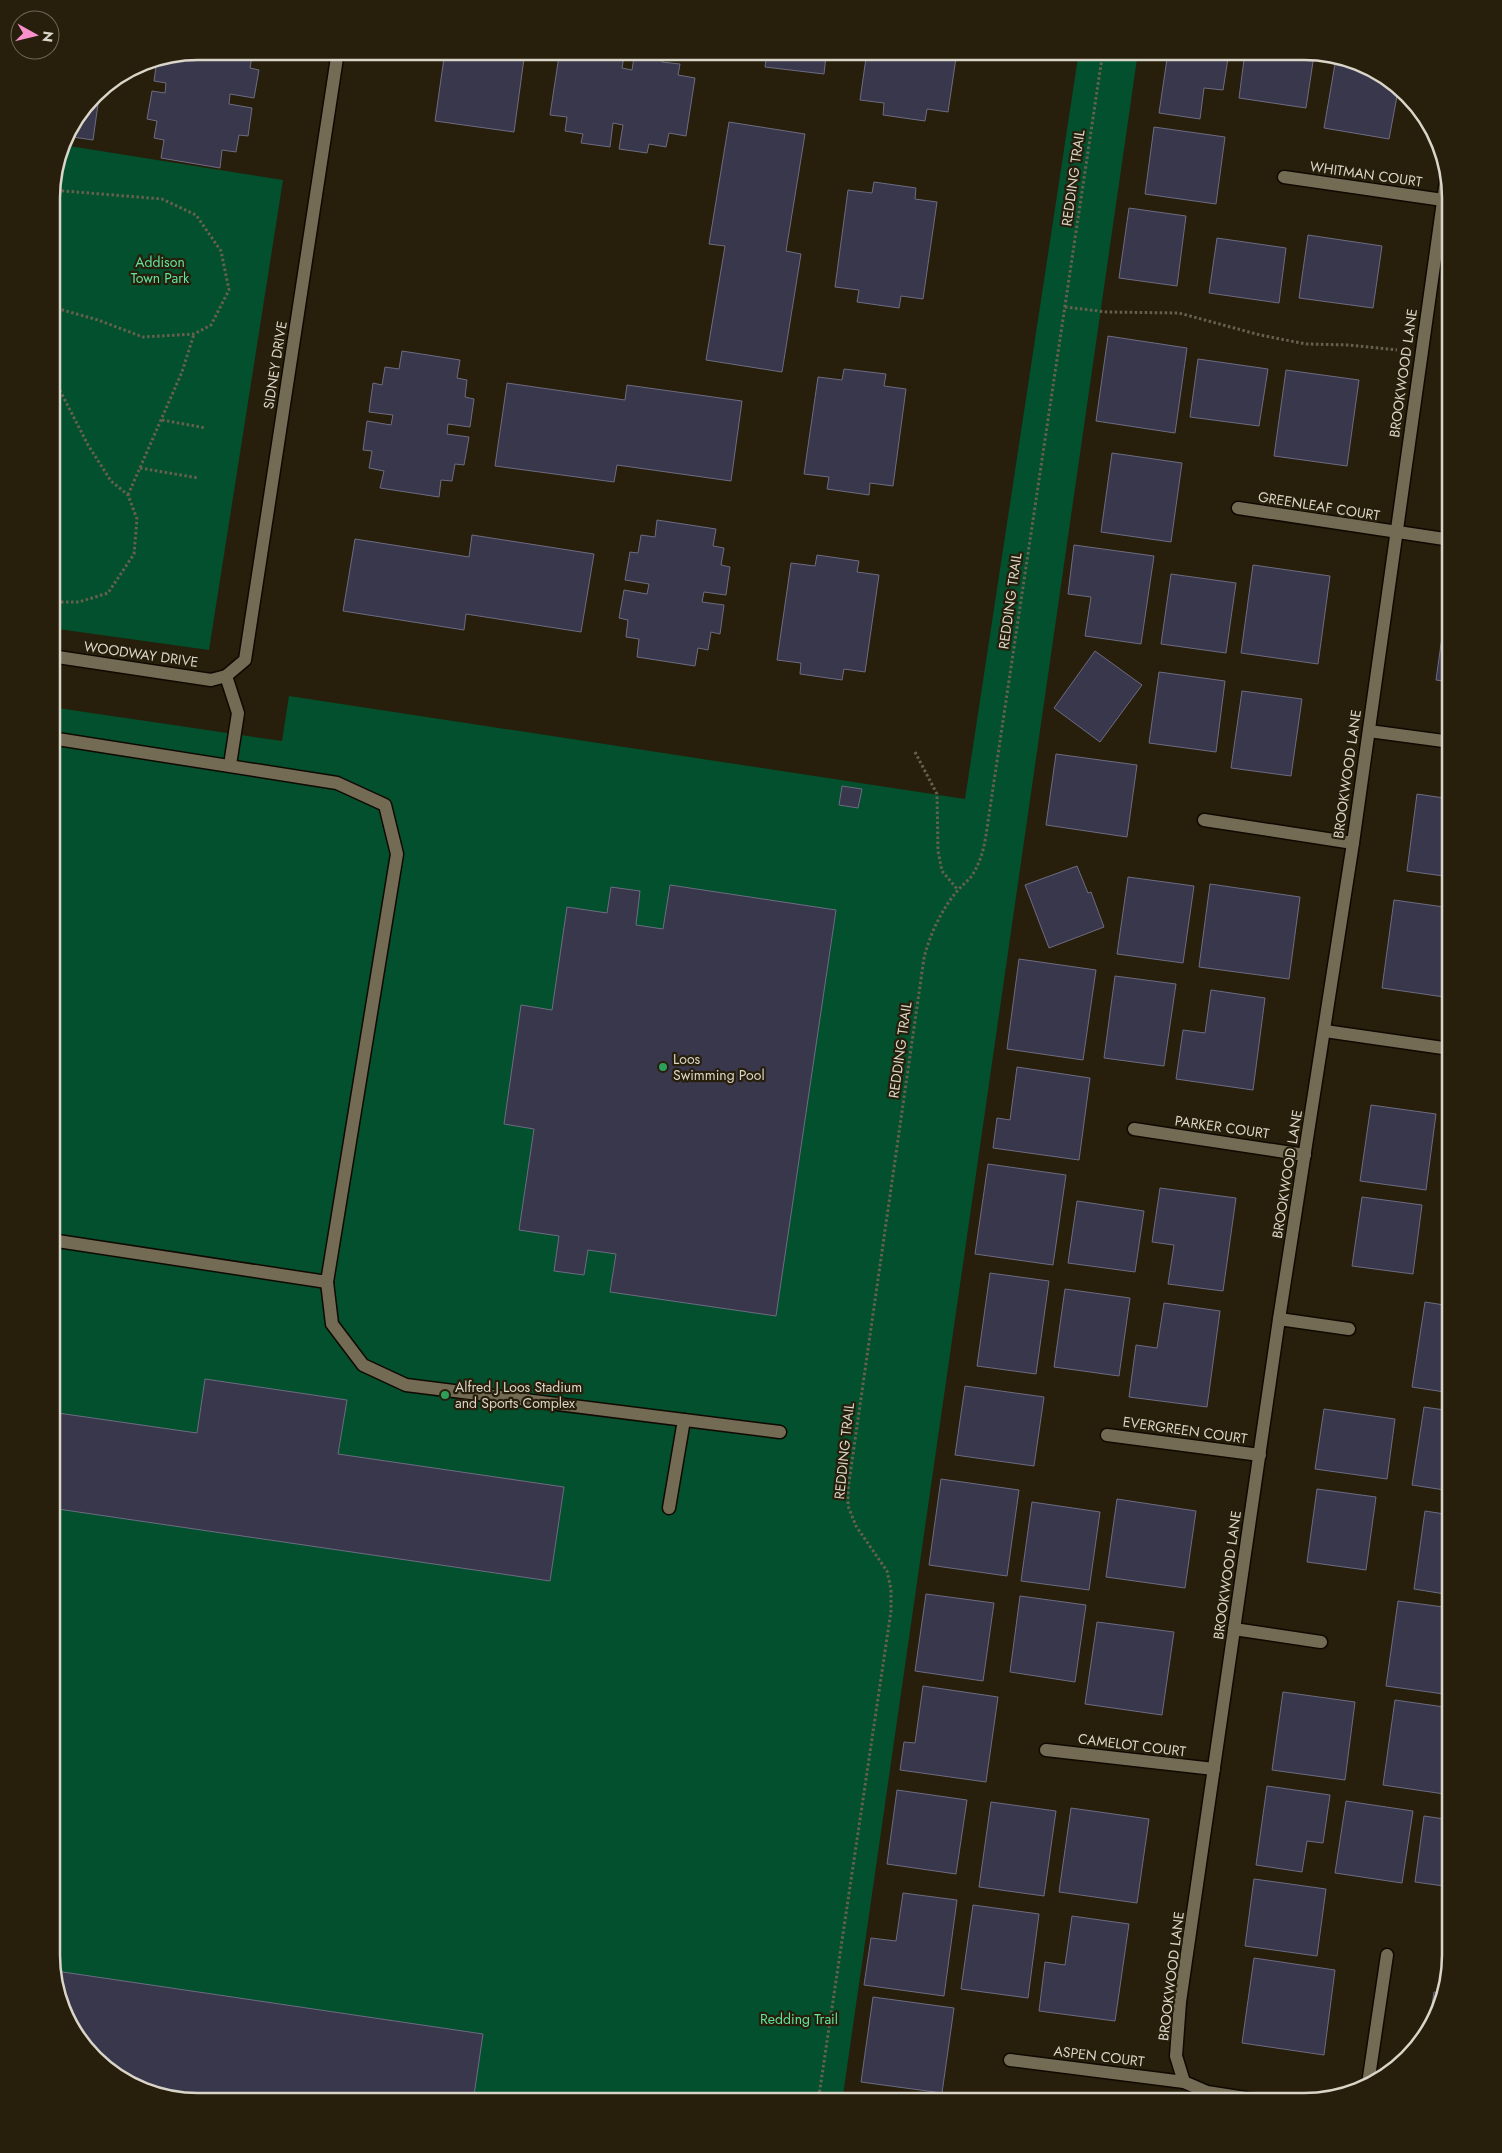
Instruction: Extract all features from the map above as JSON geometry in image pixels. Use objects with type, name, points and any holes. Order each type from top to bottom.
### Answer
[{"type":"street","name":"SIDNEY DRIVE","points":[[226,676],[245,660],[337,60]]},
{"type":"street","name":"WHITMAN COURT","points":[[1284,177],[1442,200]]},
{"type":"street","name":"BROOKWOOD LANE","points":[[1184,2082],[1176,2056],[1180,2002],[1279,1319],[1353,843],[1442,207]]},
{"type":"street","name":"GREENLEAF COURT","points":[[1238,508],[1442,539]]},
{"type":"street","name":"WOODWAY DRIVE","points":[[60,657],[211,680],[226,676]]},
{"type":"street","points":[[226,676],[238,713],[230,766]]},
{"type":"street","points":[[1369,731],[1442,741]]},
{"type":"street","points":[[60,739],[337,783],[385,805],[397,854],[327,1282],[332,1324],[363,1365],[406,1385],[780,1432]]},
{"type":"street","points":[[1204,820],[1353,843]]},
{"type":"street","points":[[1325,1031],[1442,1048]]},
{"type":"street","name":"PARKER COURT","points":[[1134,1129],[1305,1155]]},
{"type":"street","points":[[60,1241],[327,1282]]},
{"type":"street","points":[[1279,1319],[1349,1329]]},
{"type":"street","points":[[669,1508],[684,1420]]},
{"type":"street","name":"EVERGREEN COURT","points":[[1108,1434],[1260,1455]]},
{"type":"street","points":[[1234,1629],[1321,1642]]},
{"type":"street","name":"CAMELOT COURT","points":[[1046,1750],[1214,1769]]},
{"type":"street","points":[[1369,2076],[1387,1956]]},
{"type":"street","name":"ASPEN COURT","points":[[1010,2060],[1184,2082]]},
{"type":"street","points":[[1184,2082],[1214,2093]]},
{"type":"path","name":"REDDING TRAIL","points":[[819,2093],[891,1611],[891,1589],[887,1570],[856,1526],[848,1506],[848,1489],[924,958],[929,939],[958,890],[974,875],[982,855],[986,835],[1102,60]]},
{"type":"path","points":[[60,191],[162,199],[196,215],[221,251],[229,290],[211,325],[194,334],[143,337],[98,320],[60,309]]},
{"type":"path","points":[[1065,307],[1107,312],[1179,313],[1223,323],[1260,335],[1306,344],[1349,345],[1420,354]]},
{"type":"path","points":[[128,495],[182,372],[194,334]]},
{"type":"path","points":[[60,391],[88,445],[111,481],[128,495],[137,519],[134,554],[108,593],[80,602],[60,602]]},
{"type":"path","points":[[162,420],[206,428]]},
{"type":"path","points":[[140,468],[198,478]]},
{"type":"path","points":[[915,752],[937,794],[938,851],[942,871],[958,890]]},
{"type":"green space","name":"Alfred J Loos Stadium and Sports Complex","points":[[1078,60],[1137,60],[843,2093],[189,2093],[154,2086],[121,2070],[100,2053],[79,2024],[65,1991],[60,1955],[60,708],[282,741],[289,696],[965,799]]},
{"type":"green space","name":"Addison Town Park","points":[[70,146],[283,180],[209,650],[60,629],[60,189]]},
{"type":"building","points":[[189,60],[251,60],[250,68],[259,70],[254,98],[230,94],[229,104],[252,108],[248,136],[239,135],[236,152],[222,150],[220,168],[161,158],[164,140],[154,138],[157,121],[147,119],[152,91],[165,93],[166,83],[154,81],[156,67]]},
{"type":"building","points":[[444,60],[524,60],[514,132],[435,121]]},
{"type":"building","points":[[558,60],[623,60],[622,68],[632,70],[634,60],[662,60],[662,62],[680,64],[678,75],[695,78],[686,136],[669,133],[666,147],[649,144],[647,153],[619,149],[623,125],[613,123],[610,147],[581,143],[583,134],[565,131],[567,117],[550,115]]},
{"type":"building","points":[[766,60],[826,60],[824,74],[765,67]]},
{"type":"building","points":[[866,60],[956,60],[948,112],[927,109],[925,121],[883,115],[884,103],[860,100]]},
{"type":"building","points":[[1167,60],[1228,60],[1223,90],[1204,88],[1200,119],[1159,113]]},
{"type":"building","points":[[1244,60],[1313,60],[1306,108],[1239,98]]},
{"type":"building","points":[[1335,64],[1365,74],[1381,83],[1397,96],[1389,139],[1324,128]]},
{"type":"building","points":[[98,103],[93,140],[74,137]]},
{"type":"building","points":[[729,122],[805,134],[786,251],[801,254],[782,372],[706,360],[725,246],[709,244]]},
{"type":"building","points":[[1154,127],[1225,137],[1216,204],[1145,194]]},
{"type":"building","points":[[874,182],[916,188],[915,199],[937,202],[923,299],[901,296],[899,308],[857,302],[859,290],[835,287],[848,190],[872,193]]},
{"type":"building","points":[[1129,208],[1186,216],[1177,286],[1119,278]]},
{"type":"building","points":[[1308,235],[1382,246],[1373,308],[1299,298]]},
{"type":"building","points":[[1217,238],[1286,248],[1279,303],[1209,293]]},
{"type":"building","points":[[1108,336],[1187,348],[1175,433],[1096,421]]},
{"type":"building","points":[[402,351],[460,360],[457,378],[467,380],[465,397],[474,399],[470,427],[448,424],[447,434],[469,437],[464,465],[455,464],[452,481],[441,480],[439,497],[380,488],[384,471],[369,468],[372,451],[363,450],[367,421],[391,425],[393,415],[369,412],[373,383],[382,385],[385,367],[399,369]]},
{"type":"building","points":[[1198,359],[1268,369],[1259,426],[1190,417]]},
{"type":"building","points":[[844,369],[886,374],[884,386],[906,389],[893,486],[870,483],[869,495],[827,489],[829,477],[804,474],[818,377],[842,380]]},
{"type":"building","points":[[1286,370],[1359,380],[1347,466],[1274,456]]},
{"type":"building","points":[[507,383],[625,400],[627,385],[742,401],[731,481],[617,465],[614,482],[495,466]]},
{"type":"building","points":[[1112,453],[1182,463],[1171,542],[1101,532]]},
{"type":"building","points":[[657,520],[716,529],[713,546],[724,548],[721,565],[730,567],[726,595],[704,592],[702,602],[724,605],[720,634],[711,632],[708,650],[698,648],[695,666],[637,657],[639,639],[626,637],[628,620],[619,618],[624,590],[647,594],[649,584],[625,580],[630,552],[638,553],[641,535],[655,537]]},
{"type":"building","points":[[472,535],[594,554],[581,632],[466,614],[464,630],[343,611],[355,539],[469,557]]},
{"type":"building","points":[[1074,545],[1154,556],[1141,644],[1085,636],[1091,597],[1068,594]]},
{"type":"building","points":[[817,555],[859,561],[857,572],[879,575],[865,672],[844,669],[842,680],[800,674],[801,663],[777,660],[791,563],[815,566]]},
{"type":"building","points":[[1253,565],[1330,576],[1318,664],[1241,653]]},
{"type":"building","points":[[1171,574],[1236,583],[1226,653],[1161,644]]},
{"type":"building","points":[[1442,637],[1442,681],[1436,680]]},
{"type":"building","points":[[1095,651],[1142,685],[1100,742],[1054,708]]},
{"type":"building","points":[[1159,672],[1225,681],[1216,752],[1149,743]]},
{"type":"building","points":[[1242,691],[1302,699],[1291,776],[1231,768]]},
{"type":"building","points":[[1056,754],[1137,765],[1127,837],[1046,825]]},
{"type":"building","points":[[842,786],[862,789],[858,808],[839,805]]},
{"type":"building","points":[[1417,794],[1442,798],[1442,876],[1407,871]]},
{"type":"building","points":[[1077,866],[1088,893],[1091,892],[1104,927],[1049,948],[1025,885]]},
{"type":"building","points":[[1128,877],[1194,886],[1183,963],[1117,954]]},
{"type":"building","points":[[1210,884],[1300,897],[1289,979],[1199,967]]},
{"type":"building","name":"Loos Swimming Pool","points":[[670,885],[836,910],[776,1316],[610,1292],[616,1254],[588,1250],[584,1275],[554,1271],[559,1236],[519,1230],[534,1129],[504,1124],[521,1005],[552,1010],[567,907],[607,913],[611,887],[640,891],[636,925],[663,929]]},
{"type":"building","points":[[1394,900],[1442,907],[1442,997],[1382,988]]},
{"type":"building","points":[[1019,959],[1096,970],[1083,1060],[1007,1049]]},
{"type":"building","points":[[1115,976],[1176,984],[1164,1066],[1104,1058]]},
{"type":"building","points":[[1211,990],[1265,998],[1253,1090],[1176,1079],[1183,1030],[1205,1033]]},
{"type":"building","points":[[1017,1067],[1090,1078],[1079,1160],[993,1148],[997,1118],[1010,1120]]},
{"type":"building","points":[[1371,1105],[1436,1114],[1426,1190],[1360,1181]]},
{"type":"building","points":[[988,1164],[1066,1175],[1053,1265],[975,1254]]},
{"type":"building","points":[[1160,1188],[1236,1198],[1223,1291],[1168,1284],[1174,1245],[1152,1242]]},
{"type":"building","points":[[1362,1197],[1422,1205],[1413,1274],[1352,1266]]},
{"type":"building","points":[[1077,1201],[1144,1211],[1135,1272],[1068,1263]]},
{"type":"building","points":[[990,1273],[1049,1281],[1036,1374],[977,1366]]},
{"type":"building","points":[[1065,1289],[1130,1298],[1119,1376],[1054,1367]]},
{"type":"building","points":[[1425,1302],[1442,1305],[1442,1392],[1412,1387]]},
{"type":"building","points":[[1164,1303],[1220,1311],[1207,1407],[1129,1397],[1136,1345],[1157,1348]]},
{"type":"building","points":[[205,1379],[347,1400],[338,1454],[564,1487],[550,1581],[60,1509],[60,1413],[197,1433]]},
{"type":"building","points":[[965,1386],[1044,1397],[1034,1466],[955,1455]]},
{"type":"building","points":[[1424,1407],[1442,1410],[1442,1490],[1412,1485]]},
{"type":"building","points":[[1324,1409],[1395,1419],[1387,1479],[1315,1469]]},
{"type":"building","points":[[941,1479],[1019,1490],[1007,1576],[929,1565]]},
{"type":"building","points":[[1317,1489],[1376,1497],[1366,1570],[1307,1562]]},
{"type":"building","points":[[1117,1499],[1196,1511],[1185,1588],[1106,1577]]},
{"type":"building","points":[[1032,1502],[1100,1512],[1089,1590],[1021,1581]]},
{"type":"building","points":[[1425,1511],[1442,1514],[1442,1594],[1414,1589]]},
{"type":"building","points":[[926,1594],[994,1603],[983,1681],[915,1671]]},
{"type":"building","points":[[1020,1596],[1086,1605],[1075,1682],[1010,1672]]},
{"type":"building","points":[[1398,1601],[1442,1607],[1442,1694],[1386,1686]]},
{"type":"building","points":[[1097,1622],[1174,1632],[1162,1715],[1085,1704]]},
{"type":"building","points":[[923,1686],[998,1697],[986,1782],[900,1770],[904,1742],[915,1743]]},
{"type":"building","points":[[1283,1692],[1355,1702],[1345,1780],[1272,1770]]},
{"type":"building","points":[[1395,1700],[1442,1707],[1442,1794],[1383,1785]]},
{"type":"building","points":[[1267,1786],[1330,1795],[1323,1843],[1307,1841],[1302,1872],[1256,1865]]},
{"type":"building","points":[[897,1790],[967,1800],[956,1874],[887,1864]]},
{"type":"building","points":[[1346,1801],[1413,1811],[1402,1883],[1335,1873]]},
{"type":"building","points":[[991,1802],[1056,1811],[1044,1896],[979,1887]]},
{"type":"building","points":[[1071,1808],[1149,1819],[1137,1903],[1059,1892]]},
{"type":"building","points":[[1424,1816],[1442,1819],[1442,1886],[1415,1882]]},
{"type":"building","points":[[1254,1879],[1326,1889],[1317,1956],[1245,1946]]},
{"type":"building","points":[[903,1893],[957,1900],[944,1996],[864,1985],[871,1938],[896,1941]]},
{"type":"building","points":[[973,1905],[1039,1914],[1028,1998],[961,1989]]},
{"type":"building","points":[[1072,1916],[1129,1924],[1115,2021],[1039,2011],[1045,1962],[1065,1965]]},
{"type":"building","points":[[1254,1958],[1335,1970],[1324,2055],[1242,2043]]},
{"type":"building","points":[[61,1972],[483,2034],[474,2093],[189,2093],[154,2086],[137,2079],[121,2070],[100,2053],[79,2024],[71,2008]]},
{"type":"building","points":[[1434,1992],[1437,1992],[1432,2005]]},
{"type":"building","points":[[873,1997],[954,2008],[942,2093],[861,2082]]},
{"type":"place","name":"Loos Swimming Pool","points":[[663,1067]]},
{"type":"place","name":"Alfred J Loos Stadium and Sports Complex","points":[[445,1395]]},
{"type":"park label","name":"Redding Trail","points":[[799,2019]]}]
